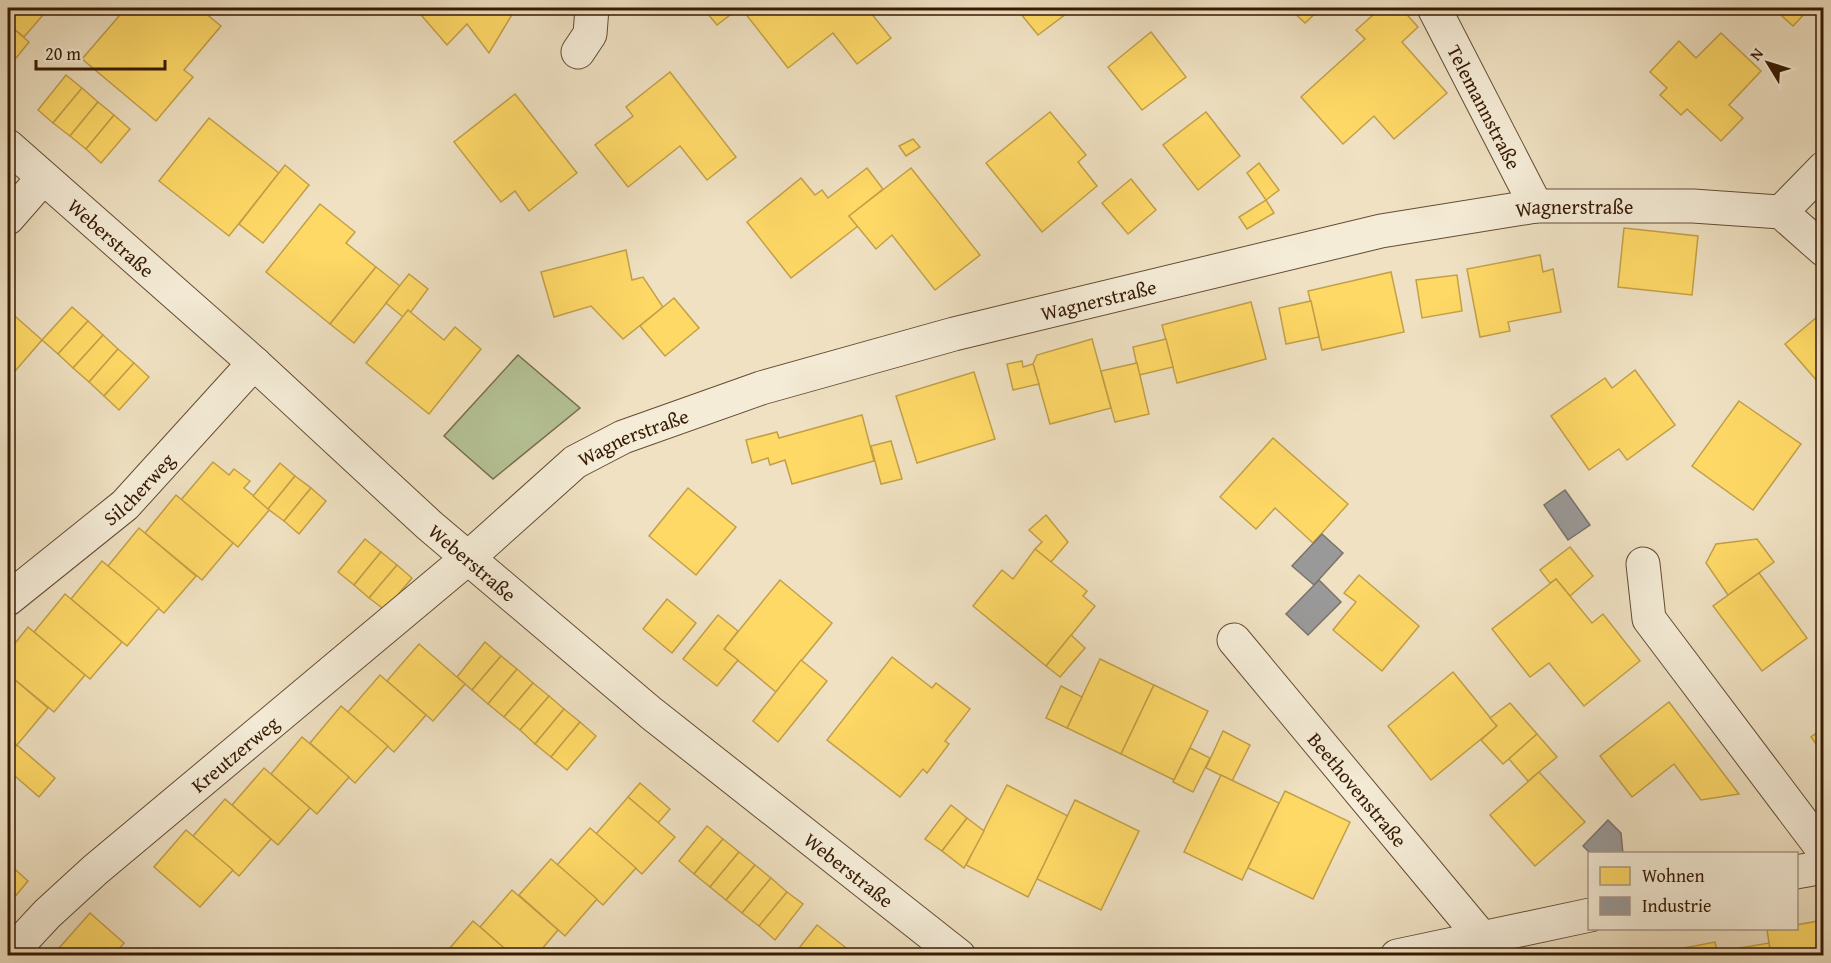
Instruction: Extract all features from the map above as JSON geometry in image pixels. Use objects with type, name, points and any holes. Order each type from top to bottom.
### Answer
[{"type":"street","points":[[578,52],[590,34],[592,8]]},
{"type":"street","name":"Telemannstraße","points":[[1434,8],[1536,206]]},
{"type":"street","name":"Weberstraße","points":[[8,146],[254,363],[429,525],[651,713],[959,956]]},
{"type":"street","points":[[1824,168],[1781,212],[1824,250]]},
{"type":"street","points":[[8,218],[43,178]]},
{"type":"street","name":"Wagnerstraße","points":[[468,558],[575,462],[623,437],[761,388],[954,334],[1381,231],[1536,206],[1693,206],[1781,212]]},
{"type":"street","name":"Silcherweg","points":[[8,599],[124,505],[254,363]]},
{"type":"street","name":"Kreutzerweg","points":[[8,956],[47,914],[95,870],[468,558]]},
{"type":"street","points":[[1643,564],[1649,619],[1824,851]]},
{"type":"street","name":"Beethovenstraße","points":[[1234,640],[1482,938]]},
{"type":"street","points":[[1798,872],[1824,867]]},
{"type":"street","points":[[1397,956],[1588,915]]},
{"type":"green space","points":[[518,355],[580,408],[493,479],[444,436]]},
{"type":"building: Wohnen","points":[[8,8],[49,8],[24,37],[8,24]]},
{"type":"building: Wohnen","points":[[126,8],[199,8],[221,26],[184,70],[193,77],[156,121],[82,59]]},
{"type":"building: Wohnen","points":[[415,8],[516,8],[489,53],[467,24],[447,45]]},
{"type":"building: Wohnen","points":[[703,8],[739,8],[717,25]]},
{"type":"building: Wohnen","points":[[741,8],[867,8],[891,38],[857,64],[833,33],[788,68]]},
{"type":"building: Wohnen","points":[[1016,8],[1074,8],[1038,35]]},
{"type":"building: Wohnen","points":[[1289,8],[1321,8],[1305,23]]},
{"type":"building: Wohnen","points":[[1381,8],[1401,8],[1418,27],[1402,42],[1447,93],[1394,139],[1374,116],[1343,144],[1301,97],[1365,39],[1356,30]]},
{"type":"building: Wohnen","points":[[1773,8],[1810,8],[1793,26]]},
{"type":"building: Wohnen","points":[[8,24],[29,42],[8,68]]},
{"type":"building: Wohnen","points":[[1151,32],[1186,77],[1142,110],[1108,67]]},
{"type":"building: Wohnen","points":[[1721,33],[1761,71],[1729,105],[1743,118],[1721,141],[1687,109],[1681,115],[1660,95],[1667,88],[1650,72],[1679,41],[1696,58]]},
{"type":"building: Wohnen","points":[[670,72],[736,157],[707,180],[680,146],[628,187],[595,145],[633,116],[626,107]]},
{"type":"building: Wohnen","points":[[66,75],[82,88],[53,123],[38,110]]},
{"type":"building: Wohnen","points":[[82,88],[98,102],[70,136],[53,123]]},
{"type":"building: Wohnen","points":[[515,94],[577,173],[529,211],[515,191],[501,202],[454,142]]},
{"type":"building: Wohnen","points":[[98,102],[114,115],[86,149],[70,136]]},
{"type":"building: Wohnen","points":[[1050,112],[1086,155],[1078,162],[1097,186],[1042,232],[986,163]]},
{"type":"building: Wohnen","points":[[1206,112],[1240,156],[1198,190],[1163,145]]},
{"type":"building: Wohnen","points":[[114,115],[130,129],[101,163],[86,149]]},
{"type":"building: Wohnen","points":[[209,118],[279,173],[229,236],[159,181]]},
{"type":"building: Wohnen","points":[[913,139],[920,147],[906,156],[899,146]]},
{"type":"building: Wohnen","points":[[1259,163],[1279,190],[1266,200],[1247,173]]},
{"type":"building: Wohnen","points":[[285,165],[309,185],[263,243],[239,224]]},
{"type":"building: Wohnen","points":[[867,168],[883,189],[849,216],[858,226],[791,278],[747,222],[801,178],[815,195],[822,190],[828,198]]},
{"type":"building: Wohnen","points":[[911,168],[980,255],[935,290],[892,235],[876,249],[849,216]]},
{"type":"building: Wohnen","points":[[1131,179],[1156,210],[1128,234],[1102,203]]},
{"type":"building: Wohnen","points":[[1266,200],[1274,213],[1247,229],[1239,217]]},
{"type":"building: Wohnen","points":[[320,204],[355,232],[346,243],[376,267],[330,324],[266,272]]},
{"type":"building: Wohnen","points":[[1624,228],[1698,236],[1692,295],[1618,287]]},
{"type":"building: Wohnen","points":[[626,250],[632,280],[643,277],[663,307],[623,339],[591,306],[554,317],[541,272]]},
{"type":"building: Wohnen","points":[[1540,255],[1543,272],[1553,269],[1561,312],[1508,322],[1510,331],[1480,337],[1467,269]]},
{"type":"building: Wohnen","points":[[376,267],[400,286],[354,343],[330,324]]},
{"type":"building: Wohnen","points":[[1391,272],[1404,332],[1322,350],[1308,291]]},
{"type":"building: Wohnen","points":[[409,274],[428,289],[410,313],[408,310],[403,317],[386,303]]},
{"type":"building: Wohnen","points":[[1457,275],[1462,311],[1422,318],[1416,280]]},
{"type":"building: Wohnen","points":[[674,298],[699,328],[665,356],[640,326]]},
{"type":"building: Wohnen","points":[[1311,301],[1319,337],[1286,344],[1279,308]]},
{"type":"building: Wohnen","points":[[1251,302],[1266,359],[1177,383],[1162,325]]},
{"type":"building: Wohnen","points":[[72,307],[88,321],[58,354],[42,340]]},
{"type":"building: Wohnen","points":[[8,310],[42,340],[10,377],[8,375]]},
{"type":"building: Wohnen","points":[[408,310],[444,340],[455,327],[481,349],[429,414],[366,363]]},
{"type":"building: Wohnen","points":[[1824,311],[1824,389],[1785,344]]},
{"type":"building: Wohnen","points":[[88,321],[103,335],[73,368],[58,354]]},
{"type":"building: Wohnen","points":[[103,335],[118,349],[89,382],[73,368]]},
{"type":"building: Wohnen","points":[[1092,339],[1111,408],[1050,424],[1033,364],[1037,355]]},
{"type":"building: Wohnen","points":[[1166,339],[1173,367],[1139,375],[1133,347]]},
{"type":"building: Wohnen","points":[[118,349],[134,363],[104,396],[89,382]]},
{"type":"building: Wohnen","points":[[1022,361],[1023,367],[1033,364],[1039,384],[1013,390],[1007,364]]},
{"type":"building: Wohnen","points":[[134,363],[149,377],[119,410],[104,396]]},
{"type":"building: Wohnen","points":[[1137,363],[1149,414],[1115,422],[1101,371]]},
{"type":"building: Wohnen","points":[[1635,370],[1675,425],[1627,460],[1619,449],[1589,470],[1551,416],[1605,378],[1612,388]]},
{"type":"building: Wohnen","points":[[974,372],[995,439],[917,463],[896,396]]},
{"type":"building: Wohnen","points":[[1739,401],[1801,444],[1753,510],[1692,466]]},
{"type":"building: Wohnen","points":[[862,415],[874,461],[792,484],[785,460],[770,465],[768,458],[752,463],[746,440],[777,432],[779,438]]},
{"type":"building: Wohnen","points":[[1273,438],[1348,504],[1313,543],[1275,508],[1256,529],[1220,497]]},
{"type":"building: Wohnen","points":[[891,441],[902,479],[881,484],[871,446]]},
{"type":"building: Wohnen","points":[[213,462],[229,475],[234,469],[250,481],[244,488],[270,509],[238,547],[181,500]]},
{"type":"building: Wohnen","points":[[280,463],[295,476],[268,509],[253,496]]},
{"type":"building: Wohnen","points":[[295,476],[311,488],[284,521],[268,509]]},
{"type":"building: Wohnen","points":[[311,488],[326,501],[299,534],[284,521]]},
{"type":"building: Wohnen","points":[[688,488],[736,527],[696,575],[649,536]]},
{"type":"building: Wohnen","points":[[176,495],[233,543],[202,580],[145,533]]},
{"type":"building: Wohnen","points":[[1046,515],[1068,542],[1051,562],[1035,549],[1042,542],[1029,530]]},
{"type":"building: Wohnen","points":[[139,528],[196,576],[164,613],[108,566]]},
{"type":"building: Wohnen","points":[[365,539],[381,552],[354,585],[338,572]]},
{"type":"building: Wohnen","points":[[1757,539],[1774,562],[1728,595],[1706,563],[1716,544]]},
{"type":"building: Wohnen","points":[[1570,547],[1593,576],[1570,596],[1556,579],[1550,583],[1540,570]]},
{"type":"building: Wohnen","points":[[1035,549],[1087,591],[1083,596],[1095,606],[1046,666],[973,606],[1002,570],[1013,579]]},
{"type":"building: Wohnen","points":[[381,552],[397,565],[369,598],[354,585]]},
{"type":"building: Wohnen","points":[[102,561],[159,608],[127,646],[71,599]]},
{"type":"building: Wohnen","points":[[397,565],[412,578],[385,610],[369,598]]},
{"type":"building: Wohnen","points":[[1759,573],[1807,638],[1762,671],[1713,606]]},
{"type":"building: Wohnen","points":[[1359,575],[1419,626],[1382,671],[1333,630],[1356,602],[1344,593]]},
{"type":"building: Wohnen","points":[[1556,579],[1592,623],[1603,614],[1640,661],[1584,706],[1549,663],[1530,677],[1492,629]]},
{"type":"building: Wohnen","points":[[780,580],[832,623],[776,692],[724,649]]},
{"type":"building: Wohnen","points":[[65,594],[122,642],[90,679],[34,632]]},
{"type":"building: Wohnen","points":[[667,599],[696,623],[672,653],[643,629]]},
{"type":"building: Wohnen","points":[[718,615],[738,631],[724,649],[738,660],[717,686],[683,659]]},
{"type":"building: Wohnen","points":[[28,627],[85,675],[54,712],[8,674],[8,652]]},
{"type":"building: Wohnen","points":[[1071,635],[1085,648],[1060,677],[1046,666]]},
{"type":"building: Wohnen","points":[[485,642],[501,656],[472,690],[457,677]]},
{"type":"building: Wohnen","points":[[419,644],[465,684],[433,721],[387,681]]},
{"type":"building: Wohnen","points":[[501,656],[517,669],[488,704],[472,690]]},
{"type":"building: Wohnen","points":[[892,657],[932,688],[936,683],[970,709],[945,741],[949,744],[927,773],[923,769],[900,797],[827,740]]},
{"type":"building: Wohnen","points":[[1100,659],[1154,685],[1121,754],[1067,728]]},
{"type":"building: Wohnen","points":[[801,660],[827,681],[778,742],[753,721]]},
{"type":"building: Wohnen","points":[[517,669],[533,683],[504,717],[488,704]]},
{"type":"building: Wohnen","points":[[1453,672],[1497,726],[1431,780],[1388,726]]},
{"type":"building: Wohnen","points":[[8,674],[48,708],[17,745],[8,737]]},
{"type":"building: Wohnen","points":[[380,675],[426,715],[394,752],[348,712]]},
{"type":"building: Wohnen","points":[[533,683],[549,696],[520,730],[504,717]]},
{"type":"building: Wohnen","points":[[1154,685],[1208,711],[1174,780],[1121,754]]},
{"type":"building: Wohnen","points":[[1061,686],[1082,697],[1067,728],[1046,718]]},
{"type":"building: Wohnen","points":[[549,696],[564,709],[535,744],[520,730]]},
{"type":"building: Wohnen","points":[[1669,702],[1739,794],[1701,800],[1674,764],[1632,797],[1600,756]]},
{"type":"building: Wohnen","points":[[1510,703],[1537,734],[1503,764],[1481,740],[1497,726],[1490,718]]},
{"type":"building: Wohnen","points":[[341,706],[388,746],[355,783],[310,743]]},
{"type":"building: Wohnen","points":[[564,709],[580,722],[551,757],[535,744]]},
{"type":"building: Wohnen","points":[[580,722],[596,736],[567,770],[551,757]]},
{"type":"building: Wohnen","points":[[1824,728],[1824,755],[1811,737]]},
{"type":"building: Wohnen","points":[[1223,731],[1250,745],[1232,781],[1206,768]]},
{"type":"building: Wohnen","points":[[1537,734],[1557,757],[1528,781],[1509,759]]},
{"type":"building: Wohnen","points":[[302,737],[349,777],[317,814],[271,774]]},
{"type":"building: Wohnen","points":[[17,745],[55,778],[39,797],[8,770],[8,756]]},
{"type":"building: Wohnen","points":[[1190,748],[1210,758],[1193,792],[1173,782]]},
{"type":"building: Wohnen","points":[[264,768],[310,808],[278,845],[232,805]]},
{"type":"building: Wohnen","points":[[1539,772],[1585,822],[1535,866],[1490,815]]},
{"type":"building: Wohnen","points":[[1221,775],[1279,803],[1242,880],[1184,852]]},
{"type":"building: Wohnen","points":[[640,783],[670,809],[658,823],[628,797]]},
{"type":"building: Wohnen","points":[[1007,785],[1068,816],[1028,897],[966,865]]},
{"type":"building: Wohnen","points":[[1285,791],[1350,822],[1313,899],[1248,868]]},
{"type":"building: Wohnen","points":[[628,797],[675,837],[642,874],[596,834]]},
{"type":"building: Wohnen","points":[[225,799],[271,839],[239,876],[193,836]]},
{"type":"building: Wohnen","points":[[1075,800],[1139,831],[1101,910],[1037,879]]},
{"type":"building: Wohnen","points":[[951,805],[967,818],[942,851],[925,839]]},
{"type":"building: Wohnen","points":[[967,818],[984,831],[964,868],[942,851]]},
{"type":"building: Wohnen","points":[[707,826],[723,839],[694,874],[679,861]]},
{"type":"building: Wohnen","points":[[590,828],[636,868],[603,905],[557,865]]},
{"type":"building: Wohnen","points":[[186,830],[233,870],[200,907],[154,867]]},
{"type":"building: Wohnen","points":[[723,839],[739,852],[710,887],[694,874]]},
{"type":"building: Wohnen","points":[[739,852],[755,865],[726,900],[710,887]]},
{"type":"building: Wohnen","points":[[551,859],[597,899],[565,936],[519,895]]},
{"type":"building: Wohnen","points":[[8,863],[28,881],[8,905]]},
{"type":"building: Wohnen","points":[[755,865],[771,878],[742,913],[726,900]]},
{"type":"building: Wohnen","points":[[771,878],[787,892],[759,926],[742,913]]},
{"type":"building: Wohnen","points":[[512,890],[558,930],[536,956],[513,956],[480,927]]},
{"type":"building: Wohnen","points":[[787,892],[803,904],[775,940],[759,926]]},
{"type":"building: Wohnen","points":[[90,913],[124,943],[113,956],[52,956]]},
{"type":"building: Wohnen","points":[[1824,920],[1824,956],[1771,956],[1767,930],[1798,930],[1798,925]]},
{"type":"building: Wohnen","points":[[473,921],[480,927],[513,956],[443,956]]},
{"type":"building: Wohnen","points":[[817,925],[850,951],[846,956],[793,956]]},
{"type":"building: Wohnen","points":[[1715,942],[1718,956],[1642,956]]},
{"type":"building: Wohnen","points":[[1769,943],[1771,956],[1740,956],[1739,948]]},
{"type":"building: Industrie","points":[[1565,490],[1590,525],[1568,540],[1544,505]]},
{"type":"building: Industrie","points":[[1322,534],[1343,553],[1314,585],[1292,566]]},
{"type":"building: Industrie","points":[[1319,580],[1341,602],[1308,635],[1286,614]]},
{"type":"building: Industrie","points":[[1608,820],[1621,833],[1623,852],[1589,852],[1583,846]]}]
